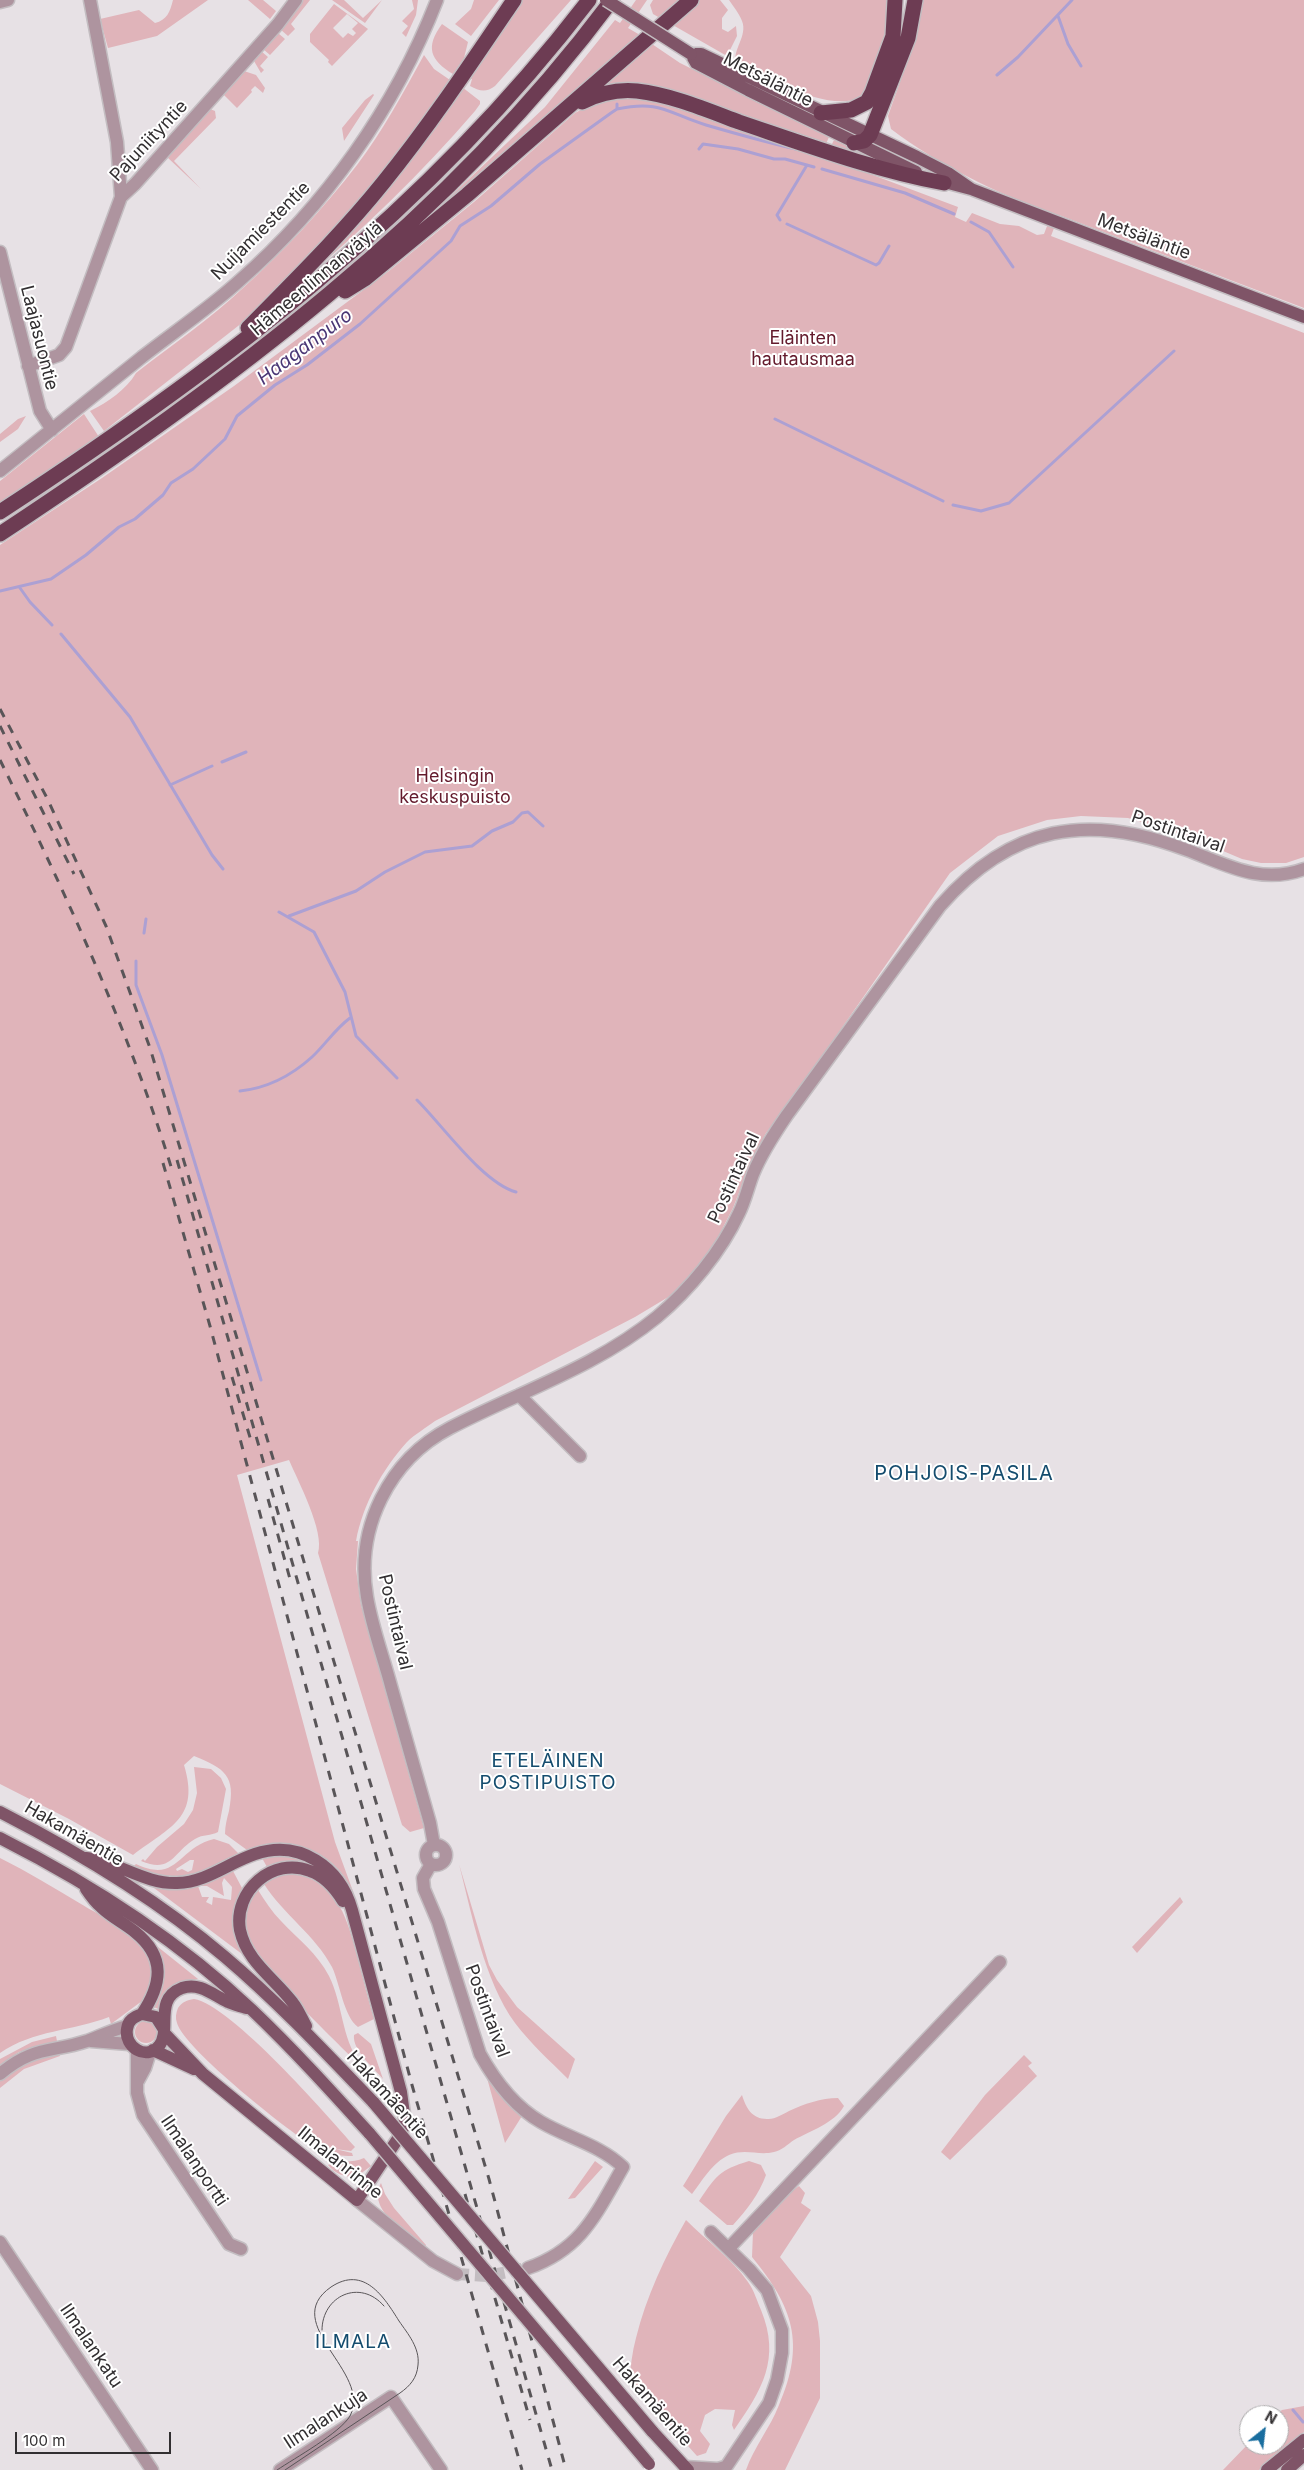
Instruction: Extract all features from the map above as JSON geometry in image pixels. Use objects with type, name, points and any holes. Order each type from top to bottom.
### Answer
[{"type":"highway","points":[[212,366],[350,222],[382,184],[423,132],[514,0]]},
{"type":"highway","name":"Hämeenlinnanväylä","points":[[0,512],[100,447],[212,366],[248,339],[325,275],[456,155],[528,77],[589,0]]},
{"type":"highway","name":"Hämeenlinnanväylä","points":[[0,534],[162,424],[306,315],[381,250],[469,169],[542,89],[578,46],[612,0]]},
{"type":"highway","points":[[306,315],[366,278],[569,108],[642,41],[691,0]]},
{"type":"highway","points":[[821,113],[851,110],[867,102],[892,36],[895,0]]},
{"type":"highway","points":[[854,142],[864,141],[870,135],[908,38],[915,0]]},
{"type":"highway","points":[[569,108],[597,94],[620,90],[638,91],[664,97],[876,167],[944,183]]},
{"type":"main road","name":"Metsäläntie","points":[[606,0],[691,54],[696,63],[906,168],[944,183],[971,189],[1304,317]]},
{"type":"main road","name":"Metsäläntie","points":[[691,54],[701,54],[870,135],[948,173],[971,189]]},
{"type":"main road","name":"Hakamäentie","points":[[0,1812],[86,1858],[175,1919],[223,1956],[312,2037],[374,2103],[652,2431],[686,2468]]},
{"type":"main road","points":[[0,1838],[79,1881],[167,1939],[251,2009],[370,2134],[652,2467]]},
{"type":"main road","points":[[86,1858],[106,1860],[148,1879],[176,1883],[205,1878],[256,1854],[276,1850],[291,1851],[320,1862],[343,1886],[350,1902],[401,2092],[405,2122],[401,2134],[357,2200]]},
{"type":"main road","points":[[312,2037],[294,2004],[258,1965],[244,1944],[240,1928],[240,1913],[248,1891],[267,1873],[280,1869],[295,1868],[318,1874],[338,1894],[356,1928]]},
{"type":"main road","points":[[79,1881],[100,1907],[136,1932],[152,1951],[157,1966],[158,1983],[142,2014]]},
{"type":"main road","points":[[164,2030],[156,2017],[142,2014],[135,2016],[127,2026],[126,2035],[142,2049],[163,2040],[164,2030],[163,2016],[169,2000],[181,1989],[189,1987],[205,1989],[228,2002],[251,2009]]},
{"type":"main road","name":"Ilmalanrinne","points":[[164,2030],[203,2074],[357,2200]]},
{"type":"main road","name":"Ilmalanrinne","points":[[142,2049],[172,2057],[203,2074]]},
{"type":"main road","points":[[1267,2470],[1304,2440]]},
{"type":"main road","points":[[1287,2470],[1304,2455]]},
{"type":"street","points":[[0,2],[8,0]]},
{"type":"street","points":[[90,0],[117,142],[121,197]]},
{"type":"street","name":"Pajuniityntie","points":[[28,366],[59,355],[66,347],[121,197],[135,184],[239,68],[296,0]]},
{"type":"street","name":"Nuijamiestentie","points":[[0,471],[238,282],[291,229],[337,176],[378,118],[416,48],[437,0]]},
{"type":"street","name":"Laajasuontie","points":[[0,252],[40,411],[52,430]]},
{"type":"street","name":"Postintaival","points":[[528,2268],[557,2256],[575,2242],[588,2225],[623,2167],[602,2152],[541,2122],[514,2100],[488,2068],[480,2054],[438,1922],[424,1889],[423,1878],[431,1864],[425,1855],[428,1848],[434,1845],[430,1823],[367,1596],[364,1563],[368,1537],[381,1496],[401,1466],[436,1436],[622,1343],[657,1317],[685,1290],[732,1228],[768,1142],[787,1115],[940,906],[968,877],[992,858],[1026,841],[1049,834],[1083,829],[1110,829],[1153,838],[1245,873],[1276,876],[1304,869]]},
{"type":"street","points":[[519,1395],[580,1456]]},
{"type":"street","points":[[729,2248],[1000,1962]]},
{"type":"street","points":[[0,2074],[36,2052],[86,2041],[127,2026]]},
{"type":"street","points":[[86,2041],[142,2049]]},
{"type":"street","name":"Ilmalanportti","points":[[142,2049],[135,2066],[138,2081],[138,2103],[143,2115],[229,2244],[241,2249]]},
{"type":"street","name":"Ilmalanrinne","points":[[357,2200],[433,2261],[457,2274]]},
{"type":"street","points":[[686,2468],[725,2468],[769,2403],[778,2380],[782,2353],[782,2330],[767,2290],[729,2248],[711,2232]]},
{"type":"street","name":"Ilmalankatu","points":[[0,2242],[152,2470]]},
{"type":"street","name":"Ilmalankuja","points":[[280,2470],[391,2397],[440,2470]]},
{"type":"green space","points":[[173,0],[208,0],[157,36],[108,48],[100,19],[139,10],[155,23],[167,15]]},
{"type":"green space","points":[[248,0],[263,0],[276,11],[270,19]]},
{"type":"green space","points":[[302,0],[310,0],[291,24],[295,29],[288,36],[280,29]]},
{"type":"green space","points":[[332,0],[344,0],[363,18],[382,0],[365,23]]},
{"type":"green space","points":[[412,0],[418,0],[416,15],[406,37],[402,33],[408,26],[402,21],[414,9]]},
{"type":"green space","points":[[474,0],[499,0],[471,36],[455,24],[471,9]]},
{"type":"green space","points":[[521,0],[571,0],[495,86],[489,90],[482,90],[470,86],[472,79],[465,80]]},
{"type":"green space","points":[[636,0],[647,0],[628,28],[640,35],[536,129],[417,228],[545,107],[615,20],[620,23]]},
{"type":"green space","points":[[653,0],[682,0],[660,18],[653,14],[650,5]]},
{"type":"green space","points":[[700,0],[720,0],[728,10],[722,18],[722,29],[728,32],[736,26],[737,36],[727,56],[671,24]]},
{"type":"green space","points":[[729,0],[889,0],[886,35],[861,98],[831,101],[814,97],[736,63],[735,58],[742,37],[743,27],[739,15]]},
{"type":"green space","name":"Helsingin keskuspuisto","points":[[920,0],[1304,0],[1304,308],[1059,215],[1051,236],[1304,333],[1304,857],[1286,863],[1261,863],[1242,859],[1197,840],[1128,818],[1081,816],[1047,820],[998,836],[950,873],[790,1102],[766,1133],[750,1164],[733,1208],[716,1241],[692,1274],[675,1293],[635,1317],[435,1421],[407,1442],[389,1464],[363,1514],[356,1541],[358,1541],[356,1569],[361,1605],[424,1828],[410,1832],[402,1825],[318,1553],[318,1533],[314,1520],[289,1460],[237,1475],[335,1842],[354,1894],[345,1878],[335,1866],[310,1850],[280,1846],[247,1850],[225,1834],[231,1799],[229,1781],[226,1775],[214,1765],[194,1756],[184,1765],[188,1783],[188,1797],[185,1809],[179,1819],[170,1828],[133,1855],[69,1819],[0,1784],[0,545],[102,478],[234,386],[389,271],[474,202],[575,113],[610,95],[659,100],[817,154],[958,207],[955,217],[966,222],[972,213],[1000,224],[1019,226],[1037,235],[1044,234],[1052,213],[1010,197],[969,177],[909,142],[891,129],[888,116],[910,54]]},
{"type":"green space","points":[[334,4],[368,29],[332,66],[328,62],[329,60],[310,42],[310,34]],"holes":[[[347,14],[358,23],[352,29],[356,33],[353,36],[348,33],[343,38],[333,28]]]},
{"type":"green space","points":[[442,24],[468,42],[464,58],[453,74],[439,64],[432,52],[433,40]]},
{"type":"green space","points":[[278,33],[285,39],[270,55],[263,49]]},
{"type":"green space","points":[[649,42],[680,63],[829,137],[825,146],[665,93],[603,88],[602,86]]},
{"type":"green space","points":[[261,51],[268,57],[260,66],[264,70],[261,73],[254,61]]},
{"type":"green space","points":[[424,55],[434,69],[450,80],[396,159],[363,199],[261,308],[104,431],[90,411],[116,395],[136,373],[230,299],[303,229],[331,198],[366,152],[392,112]]},
{"type":"green space","points":[[244,71],[256,75],[265,88],[263,93],[255,86],[237,108],[223,94]]},
{"type":"green space","points":[[462,87],[480,101],[475,111],[434,157],[391,200],[300,283]]},
{"type":"green space","points":[[373,94],[344,141],[342,128],[365,100]]},
{"type":"green space","points":[[210,109],[215,111],[216,118],[174,161],[201,189],[167,157]]},
{"type":"green space","points":[[834,140],[886,164],[830,148]]},
{"type":"green space","points":[[84,414],[99,437],[0,503],[0,481]]},
{"type":"green space","points":[[26,416],[18,429],[0,442],[0,434],[18,419]]},
{"type":"green space","points":[[194,1767],[211,1769],[221,1778],[226,1789],[218,1832],[195,1839],[166,1863],[159,1865],[141,1861],[143,1859],[145,1861],[157,1847],[184,1824],[193,1810],[197,1793]]},
{"type":"green space","points":[[214,1839],[229,1844],[239,1854],[211,1868],[188,1875],[164,1875],[133,1867],[136,1864],[150,1869],[161,1870],[177,1862],[202,1843]],"holes":[[[190,1860],[194,1860],[192,1870],[188,1872],[182,1869],[177,1871],[176,1869]]]},
{"type":"green space","points":[[275,1855],[293,1857],[313,1864],[311,1866],[267,1867],[262,1858]]},
{"type":"green space","points":[[0,1858],[31,1874],[118,1926],[141,1945],[149,1956],[152,1969],[148,1991],[142,2001],[111,2024],[109,2017],[39,2035],[13,2045],[0,2053]]},
{"type":"green space","points":[[459,1864],[489,1965],[497,1980],[517,2007],[575,2059],[568,2079],[528,2038],[504,2006],[480,1946]]},
{"type":"green space","points":[[233,1871],[242,1888],[234,1912],[242,1954],[150,1885],[216,1879]],"holes":[[[224,1878],[232,1887],[231,1900],[213,1897],[212,1905],[206,1902],[209,1897],[202,1897],[198,1886],[207,1886],[224,1896],[222,1883]]]},
{"type":"green space","points":[[296,1873],[323,1886],[332,1895],[345,1918],[374,2019],[358,2027],[349,2016],[335,1974],[325,1956],[264,1884],[282,1874]]},
{"type":"green space","points":[[258,1890],[275,1914],[313,1954],[329,1976],[334,1987],[349,2042],[360,2063],[358,2064],[294,1999],[262,1961],[251,1944],[245,1918],[251,1899]]},
{"type":"green space","points":[[1180,1897],[1183,1902],[1137,1953],[1132,1947]]},
{"type":"green space","points":[[158,1947],[198,1979],[183,1982],[159,2009],[153,2007]]},
{"type":"green space","points":[[194,1999],[210,2006],[231,2020],[278,2063],[355,2147],[351,2151],[335,2149],[352,2153],[353,2156],[327,2153],[319,2150],[264,2110],[198,2052],[184,2035],[176,2019],[178,2008],[185,2002]]},
{"type":"green space","points":[[146,2021],[154,2024],[157,2032],[154,2040],[146,2043],[138,2040],[135,2032],[138,2024]]},
{"type":"green space","points":[[358,2033],[371,2044],[383,2079],[356,2047],[354,2035]]},
{"type":"green space","points":[[56,2036],[57,2041],[19,2052],[0,2065],[0,2059],[32,2042]]},
{"type":"green space","points":[[59,2052],[60,2056],[24,2069],[0,2088],[0,2081],[20,2066]]},
{"type":"green space","points":[[1024,2055],[1032,2063],[1028,2066],[1037,2076],[950,2160],[941,2152],[985,2095]]},
{"type":"green space","points":[[487,2078],[522,2116],[505,2143]]},
{"type":"green space","points":[[742,2095],[750,2112],[762,2119],[773,2119],[801,2106],[825,2099],[838,2098],[844,2106],[828,2122],[777,2151],[768,2153],[741,2152],[723,2158],[708,2172],[692,2194],[683,2186],[726,2116]]},
{"type":"green space","points":[[364,2158],[371,2166],[356,2177],[340,2174],[328,2165],[337,2162],[355,2161]]},
{"type":"green space","points":[[595,2161],[603,2167],[575,2198],[568,2199]]},
{"type":"green space","points":[[749,2161],[761,2165],[766,2175],[748,2208],[733,2225],[727,2225],[699,2201],[714,2180],[724,2171]]},
{"type":"green space","points":[[381,2183],[385,2194],[394,2208],[426,2245],[425,2248],[384,2212],[379,2203],[378,2193]]},
{"type":"green space","points":[[799,2186],[805,2193],[801,2203],[811,2210],[780,2257],[811,2296],[818,2322],[820,2341],[820,2398],[785,2470],[746,2470],[779,2405],[792,2363],[793,2344],[791,2326],[786,2309],[766,2275],[752,2257],[753,2232],[789,2193]]},
{"type":"green space","points":[[686,2220],[727,2258],[750,2285],[767,2328],[769,2344],[769,2359],[766,2373],[744,2415],[734,2430],[732,2425],[735,2410],[715,2409],[705,2415],[700,2431],[710,2444],[706,2453],[697,2456],[629,2380],[635,2343],[645,2307],[671,2248]]},
{"type":"green space","points":[[1304,2406],[1304,2432],[1289,2445],[1289,2409]]},
{"type":"green space","points":[[1239,2453],[1239,2455],[1277,2455],[1259,2470],[1223,2470]]},
{"type":"waterway","points":[[997,75],[1018,57],[1072,0]]},
{"type":"waterway","points":[[1058,16],[1068,44],[1081,66]]},
{"type":"waterway","name":"Haaganpuro","points":[[0,591],[51,579],[86,555],[119,527],[135,519],[163,495],[171,483],[193,469],[225,439],[237,416],[275,385],[307,365],[360,324],[451,241],[460,226],[491,206],[540,164],[617,109],[617,104]]},
{"type":"waterway","points":[[617,109],[644,106],[663,109],[706,125],[800,150]]},
{"type":"waterway","points":[[699,149],[703,144],[738,149],[814,167]]},
{"type":"waterway","points":[[780,220],[777,215],[807,165]]},
{"type":"waterway","points":[[822,169],[905,193],[954,214]]},
{"type":"waterway","points":[[971,222],[989,232],[1013,267]]},
{"type":"waterway","points":[[787,224],[876,265],[889,246]]},
{"type":"waterway","points":[[953,505],[981,511],[1009,503],[1174,351]]},
{"type":"waterway","points":[[775,419],[943,501]]},
{"type":"waterway","points":[[20,588],[30,602],[52,625]]},
{"type":"waterway","points":[[61,634],[130,717],[212,855],[223,869]]},
{"type":"waterway","points":[[222,762],[246,752]]},
{"type":"waterway","points":[[170,785],[212,766]]},
{"type":"waterway","points":[[289,916],[356,891],[385,872],[425,852],[472,846],[492,831],[513,822],[522,813],[528,812],[543,826]]},
{"type":"waterway","points":[[279,912],[314,932],[345,992],[356,1036],[397,1078]]},
{"type":"waterway","points":[[144,933],[146,919]]},
{"type":"waterway","points":[[136,961],[136,985],[162,1055],[261,1380]]},
{"type":"waterway","points":[[240,1091],[270,1084],[296,1070],[312,1057],[350,1018]]},
{"type":"waterway","points":[[417,1100],[477,1166],[503,1187],[516,1192]]},
{"type":"waterway","points":[[1293,2410],[1303,2422]]},
{"type":"tunnel","points":[[457,2274],[488,2276],[526,2268]]},
{"type":"tram line","points":[[277,2470],[337,2430],[350,2416],[354,2399],[349,2382],[320,2332],[315,2317],[318,2301],[331,2287],[343,2281],[363,2282],[372,2287],[387,2302],[413,2342],[418,2359],[415,2378],[400,2393],[285,2470]]},
{"type":"tram line","points":[[322,2330],[328,2308],[335,2300],[344,2295],[354,2292],[364,2293],[384,2306]]},
{"type":"railway","points":[[0,709],[47,798],[106,926],[150,1048],[489,2179],[566,2470]]},
{"type":"railway","points":[[0,726],[74,874]]},
{"type":"railway","points":[[0,760],[72,912],[117,1015],[156,1120],[173,1173]]},
{"type":"railway","points":[[177,1160],[552,2470]]},
{"type":"railway","points":[[163,1163],[210,1326],[412,2085],[522,2470]]},
{"type":"railway","points":[[232,1377],[252,1444]]},
{"type":"railway","points":[[268,1499],[290,1579]]},
{"type":"railway","points":[[465,2194],[530,2420]]},
{"type":"district","name":"POHJOIS-PASILA","points":[[964,1474]]},
{"type":"district","name":"ETELÄINEN POSTIPUISTO","points":[[548,1772]]},
{"type":"district","name":"ILMALA","points":[[353,2342]]},
{"type":"park label","name":"Eläinten hautausmaa","points":[[803,349]]}]
